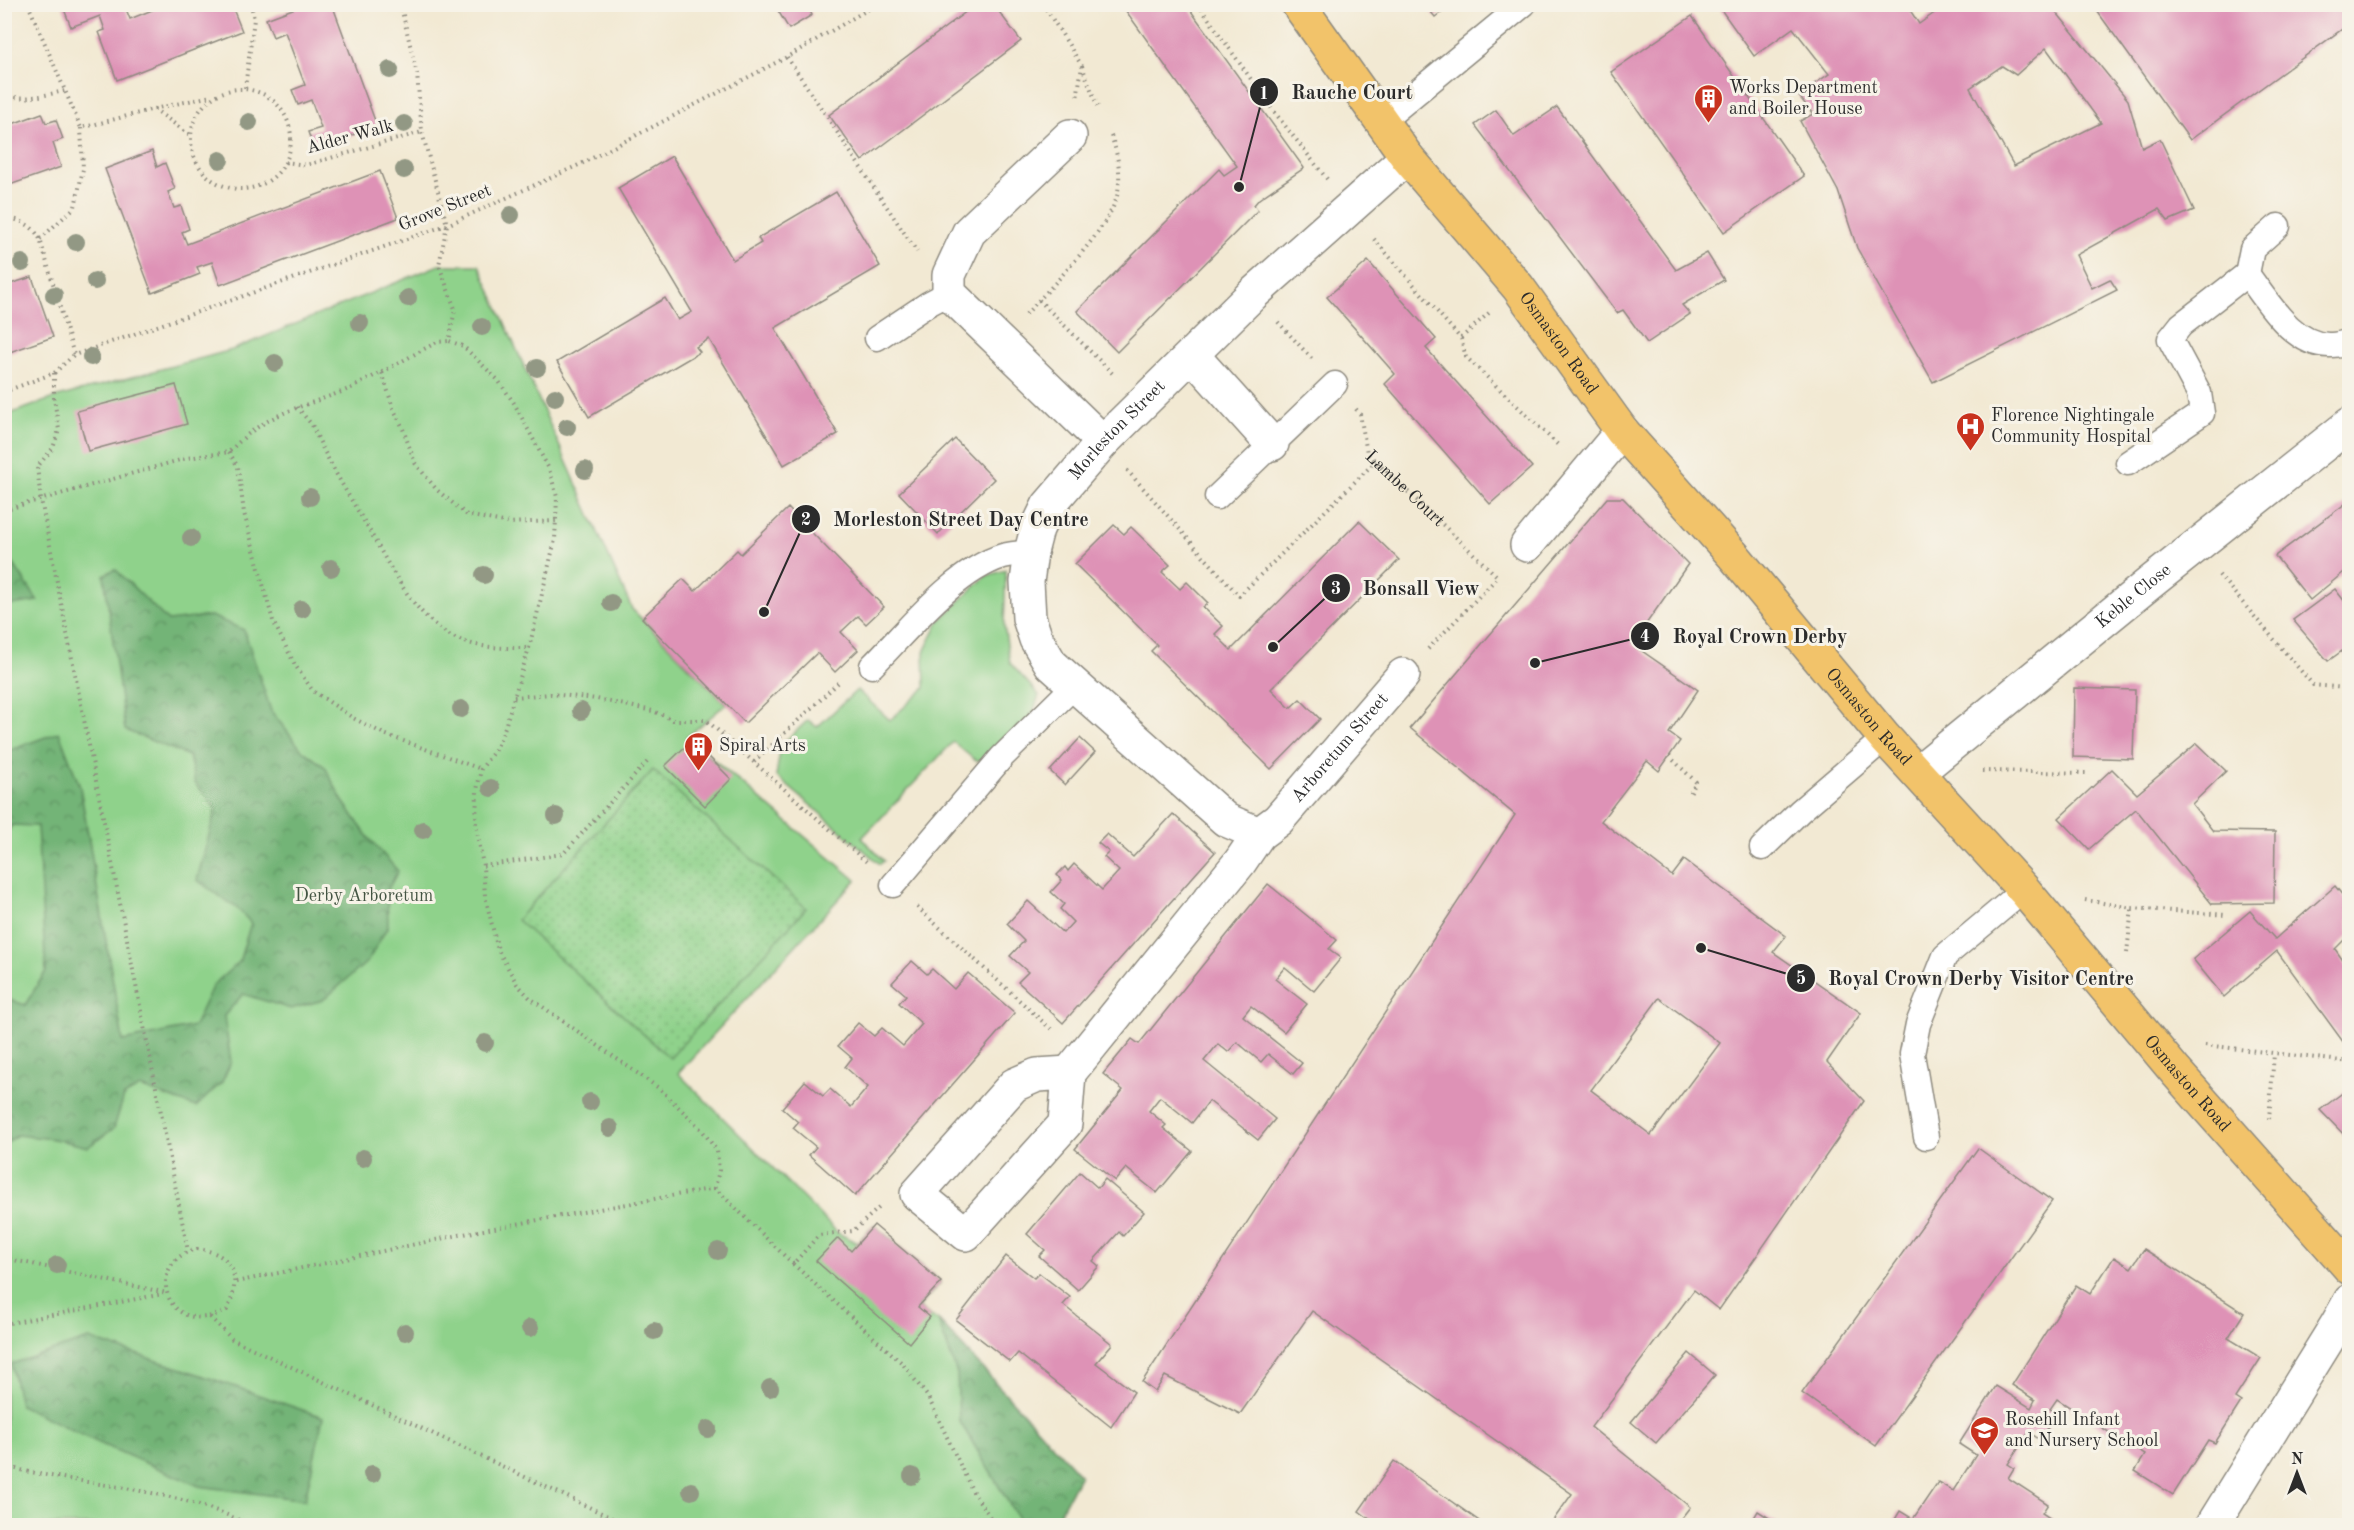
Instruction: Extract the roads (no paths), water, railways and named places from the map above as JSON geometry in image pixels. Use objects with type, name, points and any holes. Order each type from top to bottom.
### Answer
[{"type":"main road","name":"Osmaston Road","points":[[1298,4],[1407,158],[1518,287],[1622,431],[1733,555],[1885,738],[2024,890],[2148,1039],[2349,1268]]},
{"type":"street","points":[[1070,136],[969,232],[949,284],[999,343],[1103,442]]},
{"type":"street","name":"Morleston Street","points":[[1259,834],[1226,820],[1051,664],[1036,639],[1029,618],[1027,582],[1031,552],[1037,529],[1048,506],[1103,442],[1253,294],[1407,158]]},
{"type":"street","points":[[1192,355],[1272,444]]},
{"type":"street","name":"Keble Close","points":[[1918,772],[2349,424]]},
{"type":"street","points":[[1527,545],[1622,431]]},
{"type":"street","name":"Arboretum Street","points":[[1069,1073],[1240,862],[1259,834],[1278,820],[1403,675]]},
{"type":"street","points":[[1069,1073],[1065,1124],[966,1234],[917,1194],[1014,1085],[1037,1076],[1069,1073]]},
{"type":"street","points":[[2212,1526],[2336,1326],[2349,1301]]},
{"type":"lane","points":[[1382,121],[1524,4]]},
{"type":"lane","points":[[2128,463],[2202,413],[2199,393],[2170,339],[2181,325],[2247,274],[2252,249],[2278,226]]},
{"type":"lane","points":[[2247,274],[2293,330],[2307,340],[2330,345],[2349,341]]},
{"type":"lane","points":[[877,338],[928,304],[949,284]]},
{"type":"lane","points":[[1217,497],[1335,384]]},
{"type":"lane","points":[[872,666],[944,593],[975,569],[1002,556],[1031,552]]},
{"type":"lane","points":[[893,885],[1002,757],[1074,686]]},
{"type":"lane","points":[[1762,848],[1885,738]]},
{"type":"lane","points":[[1926,1137],[1912,1054],[1918,1024],[1945,956],[2024,890]]},
{"type":"place","name":"Works Department and Boiler House","points":[[1708,124]]},
{"type":"place","name":"Rauche Court","points":[[1239,187]]},
{"type":"place","name":"Florence Nightingale Community Hospital","points":[[1970,452]]},
{"type":"place","name":"Morleston Street Day Centre","points":[[764,612]]},
{"type":"place","name":"Bonsall View","points":[[1273,647]]},
{"type":"place","name":"Royal Crown Derby","points":[[1535,663]]},
{"type":"place","name":"Spiral Arts","points":[[698,772]]},
{"type":"place","name":"Royal Crown Derby Visitor Centre","points":[[1701,948]]},
{"type":"place","name":"Rosehill Infant and Nursery School","points":[[1984,1456]]},
{"type":"park label","name":"Derby Arboretum","points":[[364,896]]}]
